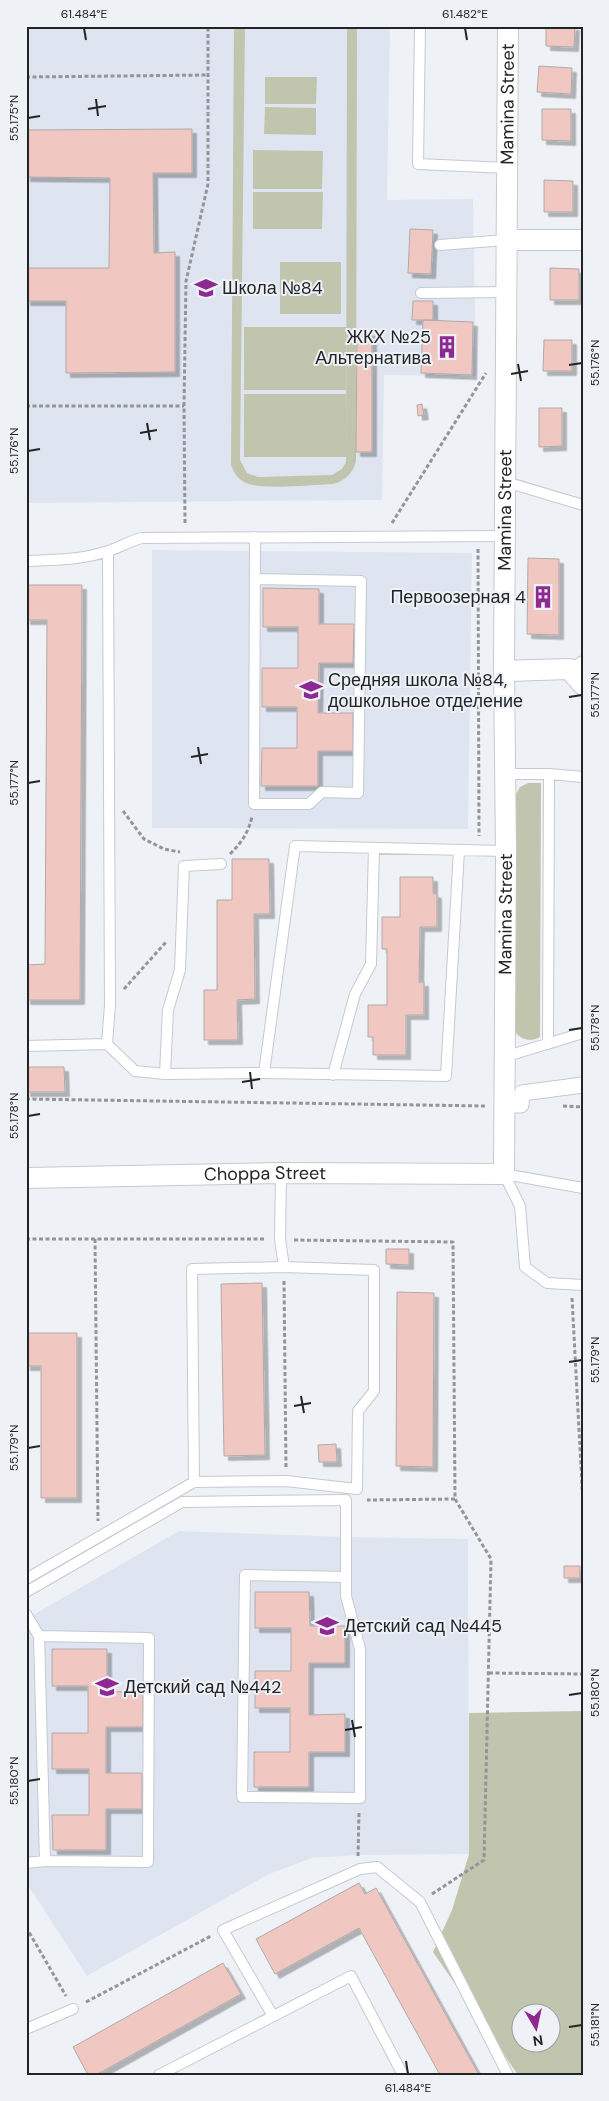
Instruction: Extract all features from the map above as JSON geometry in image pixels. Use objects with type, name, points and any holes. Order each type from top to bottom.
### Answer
[{"type":"street","name":"Mamina Street","points":[[504,1174],[510,1106],[504,1057],[508,26]]},
{"type":"street","points":[[506,240],[583,240]]},
{"type":"street","points":[[504,671],[576,665],[583,685]]},
{"type":"street","points":[[510,1106],[521,1105],[522,1094],[583,1084]]},
{"type":"street","name":"Choppa Street","points":[[26,1178],[281,1173],[504,1174]]},
{"type":"lane","points":[[420,26],[418,164],[507,168]]},
{"type":"lane","points":[[440,245],[506,240]]},
{"type":"lane","points":[[421,293],[506,292]]},
{"type":"lane","points":[[506,482],[583,505]]},
{"type":"lane","points":[[26,561],[82,558],[108,552],[133,540],[142,538],[505,536]]},
{"type":"lane","points":[[255,537],[254,804],[309,804],[322,792],[358,792],[361,581],[255,579]]},
{"type":"lane","points":[[108,552],[110,1005],[108,1044]]},
{"type":"lane","points":[[506,774],[549,774],[583,777]]},
{"type":"lane","points":[[548,1044],[549,774]]},
{"type":"lane","points":[[264,1074],[295,846],[506,851]]},
{"type":"lane","points":[[333,1074],[355,994],[371,964],[374,848]]},
{"type":"lane","points":[[26,1046],[108,1044],[135,1071],[165,1074],[446,1076],[459,850]]},
{"type":"lane","points":[[165,1074],[168,1010],[180,970],[184,866],[220,864]]},
{"type":"lane","points":[[504,1057],[583,1033]]},
{"type":"lane","points":[[281,1173],[280,1240],[284,1267]]},
{"type":"lane","points":[[504,1174],[583,1188]]},
{"type":"lane","points":[[504,1174],[520,1206],[525,1267],[547,1283],[583,1285]]},
{"type":"lane","points":[[26,1579],[194,1482],[286,1480],[357,1489],[358,1411],[374,1390],[374,1270],[284,1267],[192,1269],[194,1482]]},
{"type":"lane","points":[[26,1592],[182,1502],[346,1500],[346,1577],[346,1596],[360,1649],[360,1798],[242,1797],[245,1575],[346,1577]]},
{"type":"lane","points":[[26,1614],[39,1636],[45,1860]]},
{"type":"lane","points":[[26,1863],[45,1860],[148,1862],[149,1638],[39,1636]]},
{"type":"lane","points":[[273,2016],[223,1930],[360,1869],[377,1868],[420,1902],[508,2075]]},
{"type":"lane","points":[[159,2075],[351,1976],[403,2075]]},
{"type":"lane","points":[[26,2030],[74,2009]]},
{"type":"path","points":[[184,538],[186,281],[208,184],[208,26]]},
{"type":"path","points":[[26,76],[208,74]]},
{"type":"path","points":[[384,536],[506,341]]},
{"type":"path","points":[[26,406],[184,406]]},
{"type":"path","points":[[478,536],[479,850]]},
{"type":"path","points":[[109,799],[127,814],[144,839],[164,849],[185,854]]},
{"type":"path","points":[[220,864],[242,842],[249,827],[254,804]]},
{"type":"path","points":[[110,1005],[183,923]]},
{"type":"path","points":[[26,1099],[510,1106]]},
{"type":"path","points":[[26,1239],[453,1242],[455,1499],[492,1559],[484,1860],[420,1902]]},
{"type":"path","points":[[95,1240],[98,1537]]},
{"type":"path","points":[[284,1267],[286,1480]]},
{"type":"path","points":[[571,1284],[583,1504]]},
{"type":"path","points":[[346,1500],[455,1499]]},
{"type":"path","points":[[489,1672],[583,1674]]},
{"type":"path","points":[[358,1855],[360,1798]]},
{"type":"path","points":[[26,1927],[74,2009],[223,1930]]},
{"type":"shaded area","name":"Школа №84","points":[[26,26],[390,26],[387,200],[473,199],[476,376],[384,375],[382,500],[26,503]]},
{"type":"shaded area","name":"Средняя школа №84, дошкольное отделение","points":[[152,550],[472,553],[468,829],[152,828]]},
{"type":"shaded area","points":[[179,1531],[468,1539],[469,1854],[358,1855],[312,1858],[269,1874],[87,1976],[26,1882],[26,1619]]},
{"type":"green space","points":[[234,26],[245,26],[240,460],[247,473],[258,477],[332,475],[342,469],[346,462],[347,26],[357,26],[356,461],[348,476],[333,484],[253,485],[241,480],[231,465]]},
{"type":"green space","points":[[265,77],[317,77],[316,104],[265,104]]},
{"type":"green space","points":[[265,107],[316,108],[316,135],[264,134]]},
{"type":"green space","points":[[253,150],[323,151],[322,189],[253,189]]},
{"type":"green space","points":[[253,192],[323,192],[322,229],[253,229]]},
{"type":"green space","points":[[280,262],[341,262],[341,314],[280,314]]},
{"type":"green space","points":[[244,327],[346,327],[346,390],[244,390]]},
{"type":"green space","points":[[244,394],[346,394],[346,457],[244,457]]},
{"type":"green space","points":[[528,783],[541,783],[540,1037],[532,1040],[521,1038],[513,1029],[514,798],[520,787]]},
{"type":"green space","points":[[583,1711],[583,2075],[518,2075],[433,1952],[452,1910],[469,1854],[469,1713]]},
{"type":"building","points":[[546,26],[575,26],[574,47],[546,46]]},
{"type":"building","points":[[539,66],[572,68],[571,94],[537,92]]},
{"type":"building","points":[[542,109],[571,109],[571,141],[542,140]]},
{"type":"building","points":[[192,129],[192,173],[153,173],[154,253],[175,252],[175,372],[66,373],[66,301],[26,301],[26,268],[109,268],[110,178],[26,177],[26,130]]},
{"type":"building","points":[[544,180],[573,181],[573,212],[544,212]]},
{"type":"building","points":[[410,229],[433,230],[431,274],[408,273]]},
{"type":"building","points":[[550,268],[579,269],[579,300],[550,300]]},
{"type":"building","points":[[413,301],[433,301],[433,320],[412,320]]},
{"type":"building","name":"ЖКХ №25 Альтернатива","points":[[423,320],[473,322],[472,375],[421,373]]},
{"type":"building","points":[[357,332],[372,332],[372,452],[356,452]]},
{"type":"building","points":[[544,340],[572,340],[572,371],[543,371]]},
{"type":"building","points":[[422,404],[424,415],[418,416],[417,405]]},
{"type":"building","points":[[539,408],[562,408],[562,446],[539,447]]},
{"type":"building","name":"Первоозерная 4","points":[[528,558],[559,559],[559,635],[527,634]]},
{"type":"building","points":[[26,585],[82,585],[80,1000],[26,1000],[26,965],[45,964],[47,620],[26,620]]},
{"type":"building","points":[[263,588],[319,589],[319,624],[354,624],[353,663],[319,663],[318,713],[353,713],[353,751],[318,751],[318,786],[261,786],[262,748],[297,748],[297,707],[262,707],[262,668],[298,668],[298,627],[263,627]]},
{"type":"building","points":[[232,859],[269,859],[270,914],[254,914],[255,999],[237,1000],[238,1040],[204,1040],[204,990],[217,990],[217,900],[232,900]]},
{"type":"building","points":[[400,877],[433,877],[433,893],[437,894],[437,927],[420,927],[419,982],[424,982],[424,1015],[406,1015],[406,1055],[373,1055],[373,1037],[368,1037],[368,1005],[387,1005],[387,949],[382,949],[382,917],[400,917]]},
{"type":"building","points":[[26,1067],[64,1067],[65,1092],[26,1092]]},
{"type":"building","points":[[386,1249],[409,1249],[409,1265],[386,1264]]},
{"type":"building","points":[[262,1283],[265,1455],[224,1456],[221,1284]]},
{"type":"building","points":[[397,1292],[434,1293],[433,1467],[396,1466]]},
{"type":"building","points":[[26,1333],[77,1333],[77,1498],[41,1498],[41,1366],[26,1366]]},
{"type":"building","points":[[336,1444],[337,1462],[319,1462],[318,1445]]},
{"type":"building","points":[[564,1566],[580,1566],[580,1578],[564,1578]]},
{"type":"building","points":[[255,1592],[309,1592],[310,1626],[345,1626],[345,1663],[309,1663],[309,1715],[345,1714],[345,1752],[309,1752],[309,1787],[254,1787],[254,1752],[290,1752],[290,1708],[255,1708],[255,1671],[291,1671],[291,1628],[255,1628]]},
{"type":"building","points":[[52,1649],[107,1649],[107,1692],[143,1691],[143,1727],[106,1727],[106,1773],[142,1773],[142,1809],[106,1809],[106,1850],[53,1850],[52,1815],[89,1815],[89,1769],[52,1769],[52,1733],[88,1733],[88,1686],[52,1686]]},
{"type":"building","points":[[359,1883],[365,1894],[376,1888],[479,2075],[440,2075],[359,1928],[275,1974],[256,1939]]},
{"type":"building","points":[[223,1963],[241,1994],[96,2075],[88,2075],[73,2047]]},
{"type":"place","name":"Школа №84","points":[[206,288]]},
{"type":"place","name":"ЖКХ №25 Альтернатива","points":[[447,347]]},
{"type":"place","name":"Первоозерная 4","points":[[543,597]]},
{"type":"place","name":"Средняя школа №84, дошкольное отделение","points":[[311,690]]},
{"type":"place","name":"Детский сад №445","points":[[327,1626]]},
{"type":"place","name":"Детский сад №442","points":[[107,1687]]}]
